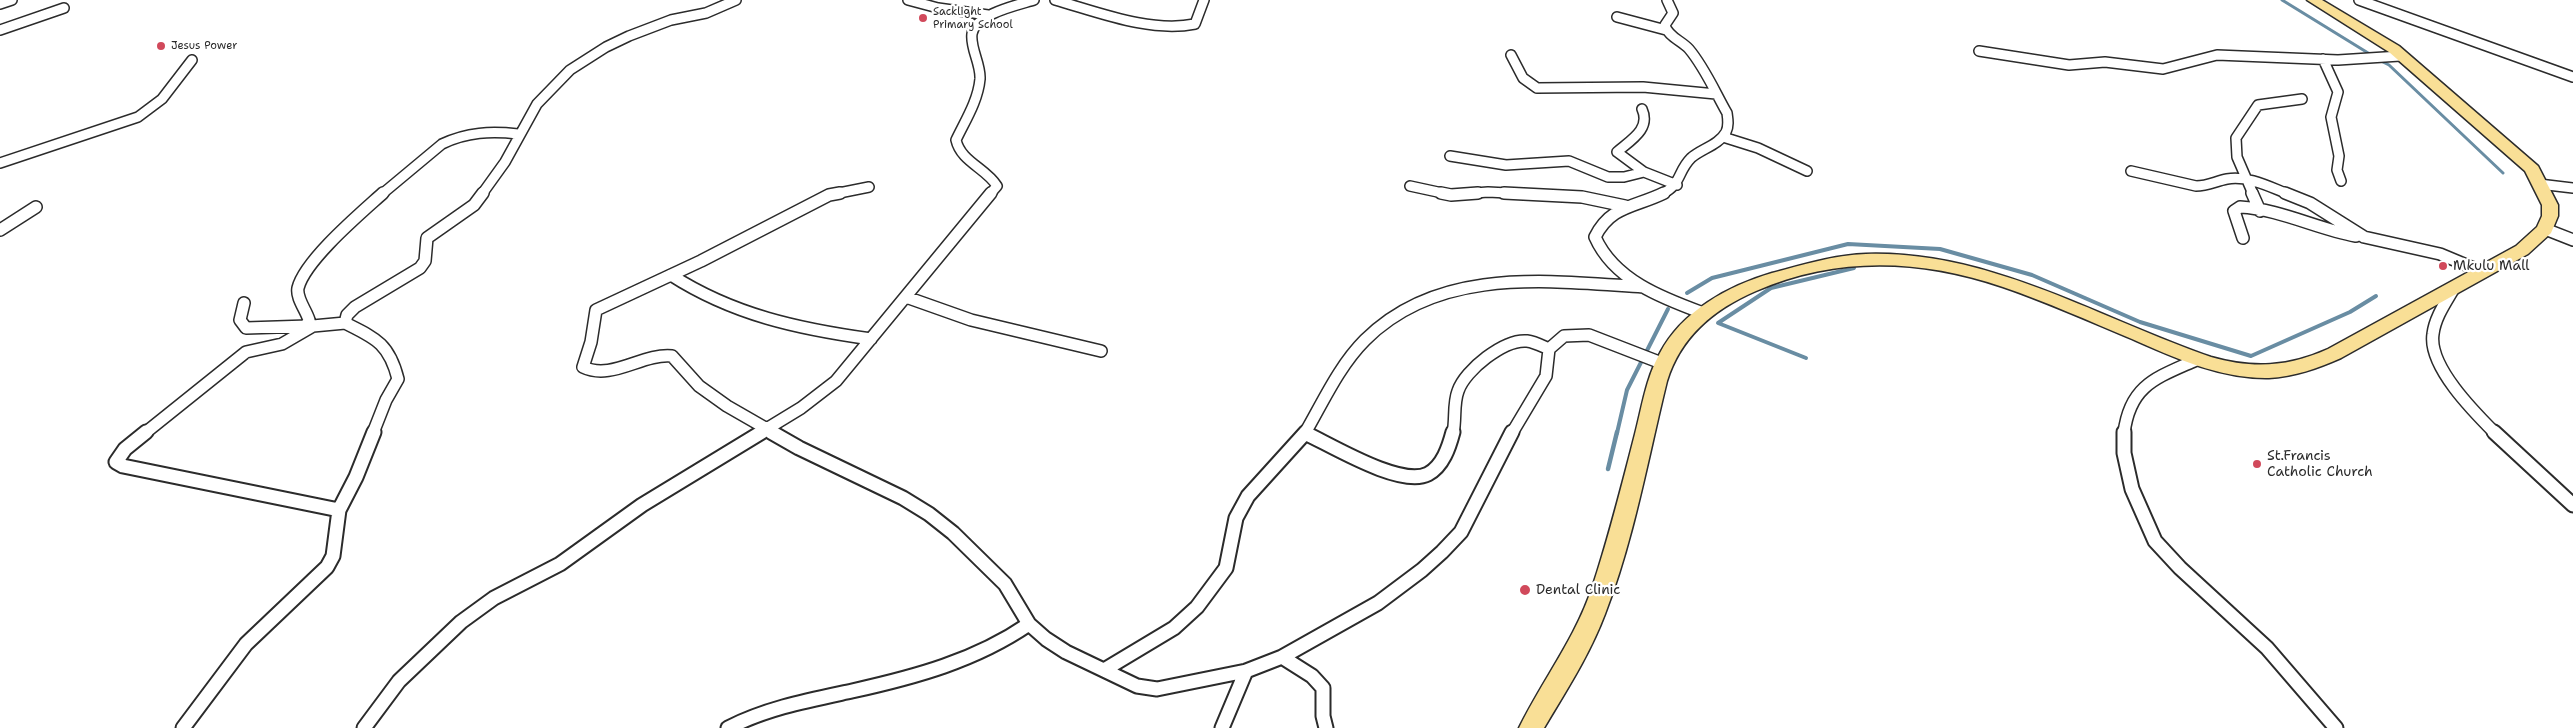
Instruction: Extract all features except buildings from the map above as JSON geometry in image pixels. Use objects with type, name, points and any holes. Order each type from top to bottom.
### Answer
[{"type":"main road","points":[[1531,728],[1583,639],[1601,593],[1619,536],[1658,378],[1671,348],[1703,313],[1728,296],[1767,280],[1834,263],[1865,259],[1898,259],[1939,264],[1996,279],[2196,360],[2236,370],[2270,372],[2302,368],[2338,353],[2522,250],[2545,229],[2550,206],[2532,169],[2415,65],[2370,33],[2313,0]]},
{"type":"street","points":[[0,4],[12,0]]},
{"type":"street","points":[[345,323],[346,315],[355,307],[420,268],[425,261],[426,238],[474,205],[505,162],[518,134],[545,95],[582,61],[629,36],[671,20],[706,13],[736,0]]},
{"type":"street","points":[[908,0],[938,8],[988,15]]},
{"type":"street","points":[[364,728],[399,681],[461,622],[494,598],[560,564],[642,505],[801,408],[836,381],[990,199],[997,186],[994,179],[962,154],[956,146],[956,140],[974,103],[979,87],[980,76],[972,34],[975,26],[988,15],[1034,0]]},
{"type":"street","points":[[1055,0],[1155,24],[1185,27],[1195,24],[1204,0]]},
{"type":"street","points":[[1666,30],[1665,26],[1673,13],[1668,0]]},
{"type":"street","points":[[2359,0],[2573,77]]},
{"type":"street","points":[[0,30],[64,8]]},
{"type":"street","points":[[1616,17],[1666,30],[1686,47],[1696,58],[1730,122],[1723,137],[1685,165],[1677,185],[1662,194],[1625,206],[1606,221],[1595,237],[1602,252],[1643,287],[1703,313]]},
{"type":"street","points":[[1979,51],[2069,66],[2105,62],[2163,69],[2217,55],[2323,59],[2400,56]]},
{"type":"street","points":[[1511,55],[1523,78],[1537,88],[1643,88],[1716,94]]},
{"type":"street","points":[[2323,59],[2338,92],[2330,117],[2339,156],[2336,170],[2341,181]]},
{"type":"street","points":[[0,163],[138,117],[152,110],[192,60]]},
{"type":"street","points":[[2260,211],[2237,158],[2236,138],[2256,107],[2302,99]]},
{"type":"street","points":[[1642,109],[1645,114],[1643,128],[1617,152],[1644,172],[1677,185]]},
{"type":"street","points":[[309,326],[307,312],[298,296],[298,288],[308,266],[382,194],[442,144],[453,138],[480,131],[518,134]]},
{"type":"street","points":[[1723,137],[1758,148],[1807,170]]},
{"type":"street","points":[[1450,156],[1506,166],[1569,162],[1608,177],[1644,172]]},
{"type":"street","points":[[2131,170],[2196,186],[2206,186],[2226,179],[2246,180],[2263,184],[2310,203],[2364,237]]},
{"type":"street","points":[[2539,184],[2573,188]]},
{"type":"street","points":[[1410,186],[1451,195],[1488,192],[1582,196],[1625,206]]},
{"type":"street","points":[[870,187],[829,195],[767,229],[610,302],[594,312],[591,342],[583,367],[587,370],[598,371],[669,355],[681,364],[699,386],[726,406],[838,468],[903,498],[930,514],[953,533],[1005,584],[1029,624],[1059,648],[1137,686],[1157,689],[1246,671],[1282,657],[1369,608],[1414,576],[1448,547],[1461,532],[1523,411],[1546,376],[1549,349],[1564,336],[1588,335],[1664,364]]},
{"type":"street","points":[[0,230],[36,207]]},
{"type":"street","points":[[2243,238],[2234,211],[2244,207],[2333,232],[2440,254],[2483,272]]},
{"type":"street","points":[[2545,229],[2573,240]]},
{"type":"street","points":[[671,275],[703,295],[774,324],[871,339]]},
{"type":"street","points":[[1104,670],[1174,628],[1197,608],[1226,568],[1236,518],[1248,496],[1305,432],[1347,362],[1364,341],[1383,324],[1415,305],[1465,288],[1532,280],[1643,287]]},
{"type":"street","points":[[2454,288],[2432,337],[2436,359],[2447,378],[2468,404],[2573,505]]},
{"type":"street","points":[[906,297],[972,320],[1101,351]]},
{"type":"street","points":[[183,728],[246,644],[328,567],[332,556],[339,510],[356,477],[386,400],[398,379],[397,371],[379,342],[368,332],[345,323],[246,328],[240,320],[244,303]]},
{"type":"street","points":[[309,326],[282,344],[246,352],[125,449],[116,462],[122,466],[339,510]]},
{"type":"street","points":[[1305,432],[1394,473],[1411,478],[1422,477],[1431,473],[1446,450],[1455,425],[1457,392],[1465,376],[1484,360],[1517,342],[1526,340],[1549,349]]},
{"type":"street","points":[[2196,360],[2142,388],[2135,399],[2127,418],[2124,435],[2124,458],[2128,479],[2156,542],[2186,573],[2266,647],[2336,728]]},
{"type":"street","points":[[728,728],[775,708],[886,684],[944,665],[1009,640],[1029,624]]},
{"type":"street","points":[[1282,657],[1312,676],[1323,688],[1323,716],[1326,728]]},
{"type":"street","points":[[1222,728],[1246,671]]},
{"type":"waterway","points":[[2282,0],[2373,56]]},
{"type":"waterway","points":[[2379,60],[2389,65],[2503,173]]},
{"type":"waterway","points":[[1687,293],[1712,278],[1848,244],[1940,249],[2032,275],[2140,322],[2251,356],[2350,312],[2376,296]]},
{"type":"waterway","points":[[1806,358],[1718,323],[1771,288],[1854,268]]},
{"type":"waterway","points":[[1617,433],[1627,390],[1668,309]]},
{"type":"waterway","points":[[1608,469],[1617,432]]},
{"type":"place","name":"Sacklight Primary School","points":[[923,18]]},
{"type":"place","name":"Jesus Power","points":[[161,46]]},
{"type":"place","name":"Mkulu Mall","points":[[2443,266]]},
{"type":"place","name":"St.Francis Catholic Church","points":[[2257,464]]},
{"type":"place","name":"Dental Clinic","points":[[1525,590]]}]
